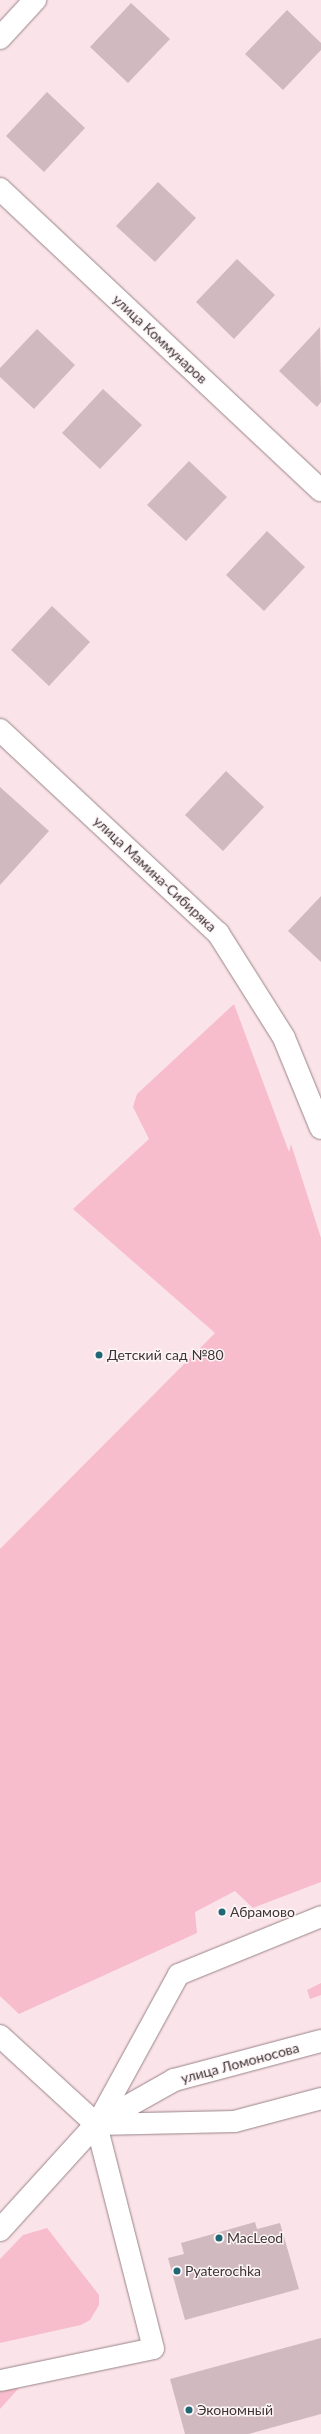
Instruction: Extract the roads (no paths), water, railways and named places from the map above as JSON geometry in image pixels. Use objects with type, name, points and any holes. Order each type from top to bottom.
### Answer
[{"type":"street","points":[[0,38],[35,0]]},
{"type":"street","name":"улица Коммунаров","points":[[0,189],[321,490]]},
{"type":"street","name":"улица Мамина-Сибиряка","points":[[0,730],[218,933],[284,1038],[321,1128]]},
{"type":"street","points":[[0,2036],[96,2124]]},
{"type":"street","name":"улица Ломоносова","points":[[0,2230],[96,2124],[174,2080],[314,2043]]},
{"type":"lane","points":[[0,2380],[153,2348],[96,2124],[178,1974],[321,1916]]},
{"type":"lane","points":[[96,2124],[234,2120],[321,2098]]},
{"type":"place","name":"Детский сад №80","points":[[99,1355]]},
{"type":"place","name":"Абрамово","points":[[222,1912]]},
{"type":"place","name":"MacLeod","points":[[219,2238]]},
{"type":"place","name":"Pyaterochka","points":[[177,2271]]},
{"type":"place","name":"Экономный","points":[[189,2410]]}]
